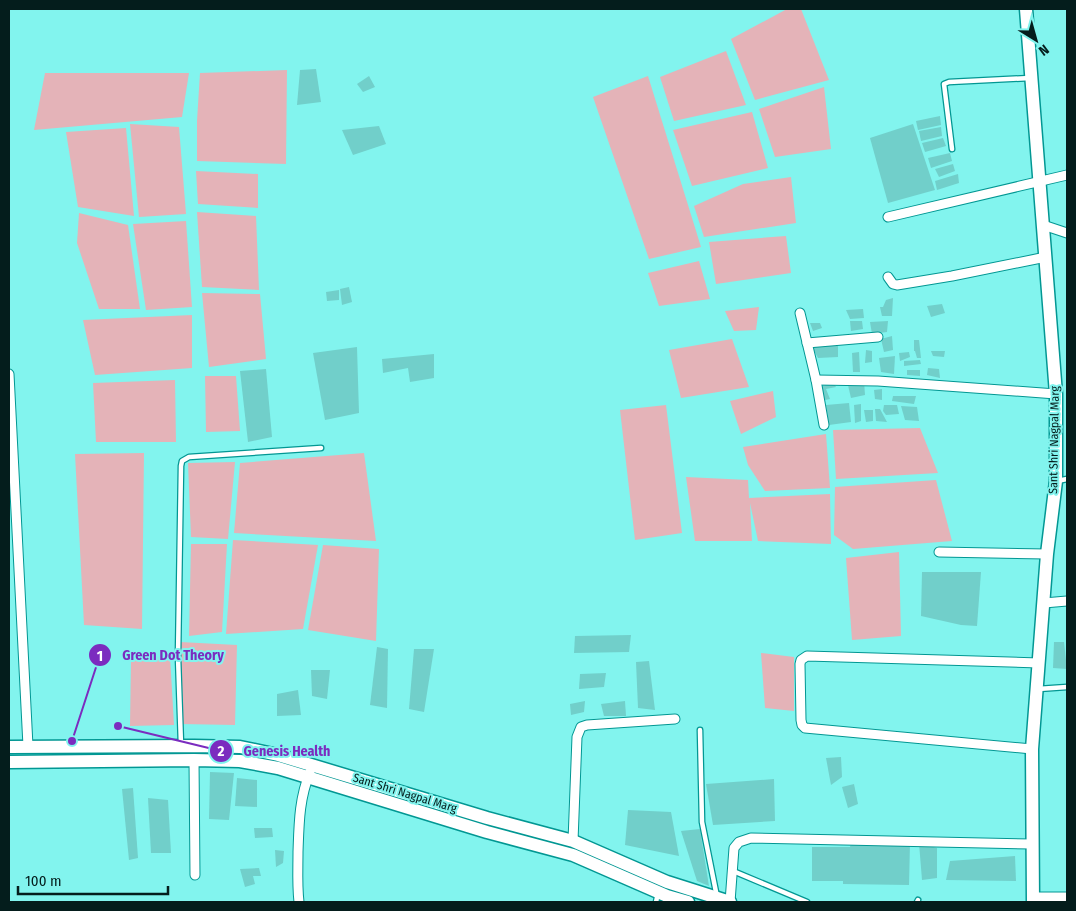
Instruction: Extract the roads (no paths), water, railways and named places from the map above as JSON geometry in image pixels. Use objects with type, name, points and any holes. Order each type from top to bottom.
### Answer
[{"type":"street","name":"Sant Shri Nagpal Marg","points":[[1026,9],[1062,480],[1047,554],[1032,749],[1032,899]]},
{"type":"street","points":[[888,217],[1067,175]]},
{"type":"street","points":[[1043,225],[1067,233]]},
{"type":"street","points":[[888,277],[893,284],[898,285],[1046,257]]},
{"type":"street","points":[[800,313],[816,380],[824,425]]},
{"type":"street","points":[[807,343],[878,337]]},
{"type":"street","points":[[9,374],[34,746],[40,762]]},
{"type":"street","points":[[816,380],[878,381],[1056,394]]},
{"type":"street","points":[[939,552],[1047,554]]},
{"type":"street","points":[[1044,603],[1067,601]]},
{"type":"street","points":[[1032,749],[805,728],[801,724],[800,664],[801,660],[807,656],[1039,663]]},
{"type":"street","points":[[573,842],[577,737],[581,727],[675,719]]},
{"type":"street","name":"Sant Shri Nagpal Marg","points":[[9,747],[240,747],[278,755],[573,842],[667,882],[726,901]]},
{"type":"street","points":[[194,760],[195,875]]},
{"type":"street","name":"Sant Shri Nagpal Marg","points":[[9,762],[240,761],[278,768],[486,832],[573,855],[657,897],[681,901]]},
{"type":"street","points":[[299,902],[299,817],[301,799],[313,765]]},
{"type":"street","points":[[726,901],[734,848],[739,842],[751,838],[1032,844]]},
{"type":"street","points":[[1032,899],[1067,897]]},
{"type":"lane","points":[[952,149],[944,84],[949,82],[1032,78]]},
{"type":"lane","points":[[181,746],[178,657],[182,461],[188,457],[321,448]]},
{"type":"lane","points":[[1037,689],[1067,687]]},
{"type":"lane","points":[[700,730],[702,822],[726,901]]},
{"type":"lane","points":[[732,871],[807,902]]},
{"type":"place","name":"Genesis Health","points":[[118,726]]},
{"type":"place","name":"Green Dot Theory","points":[[72,741]]}]
